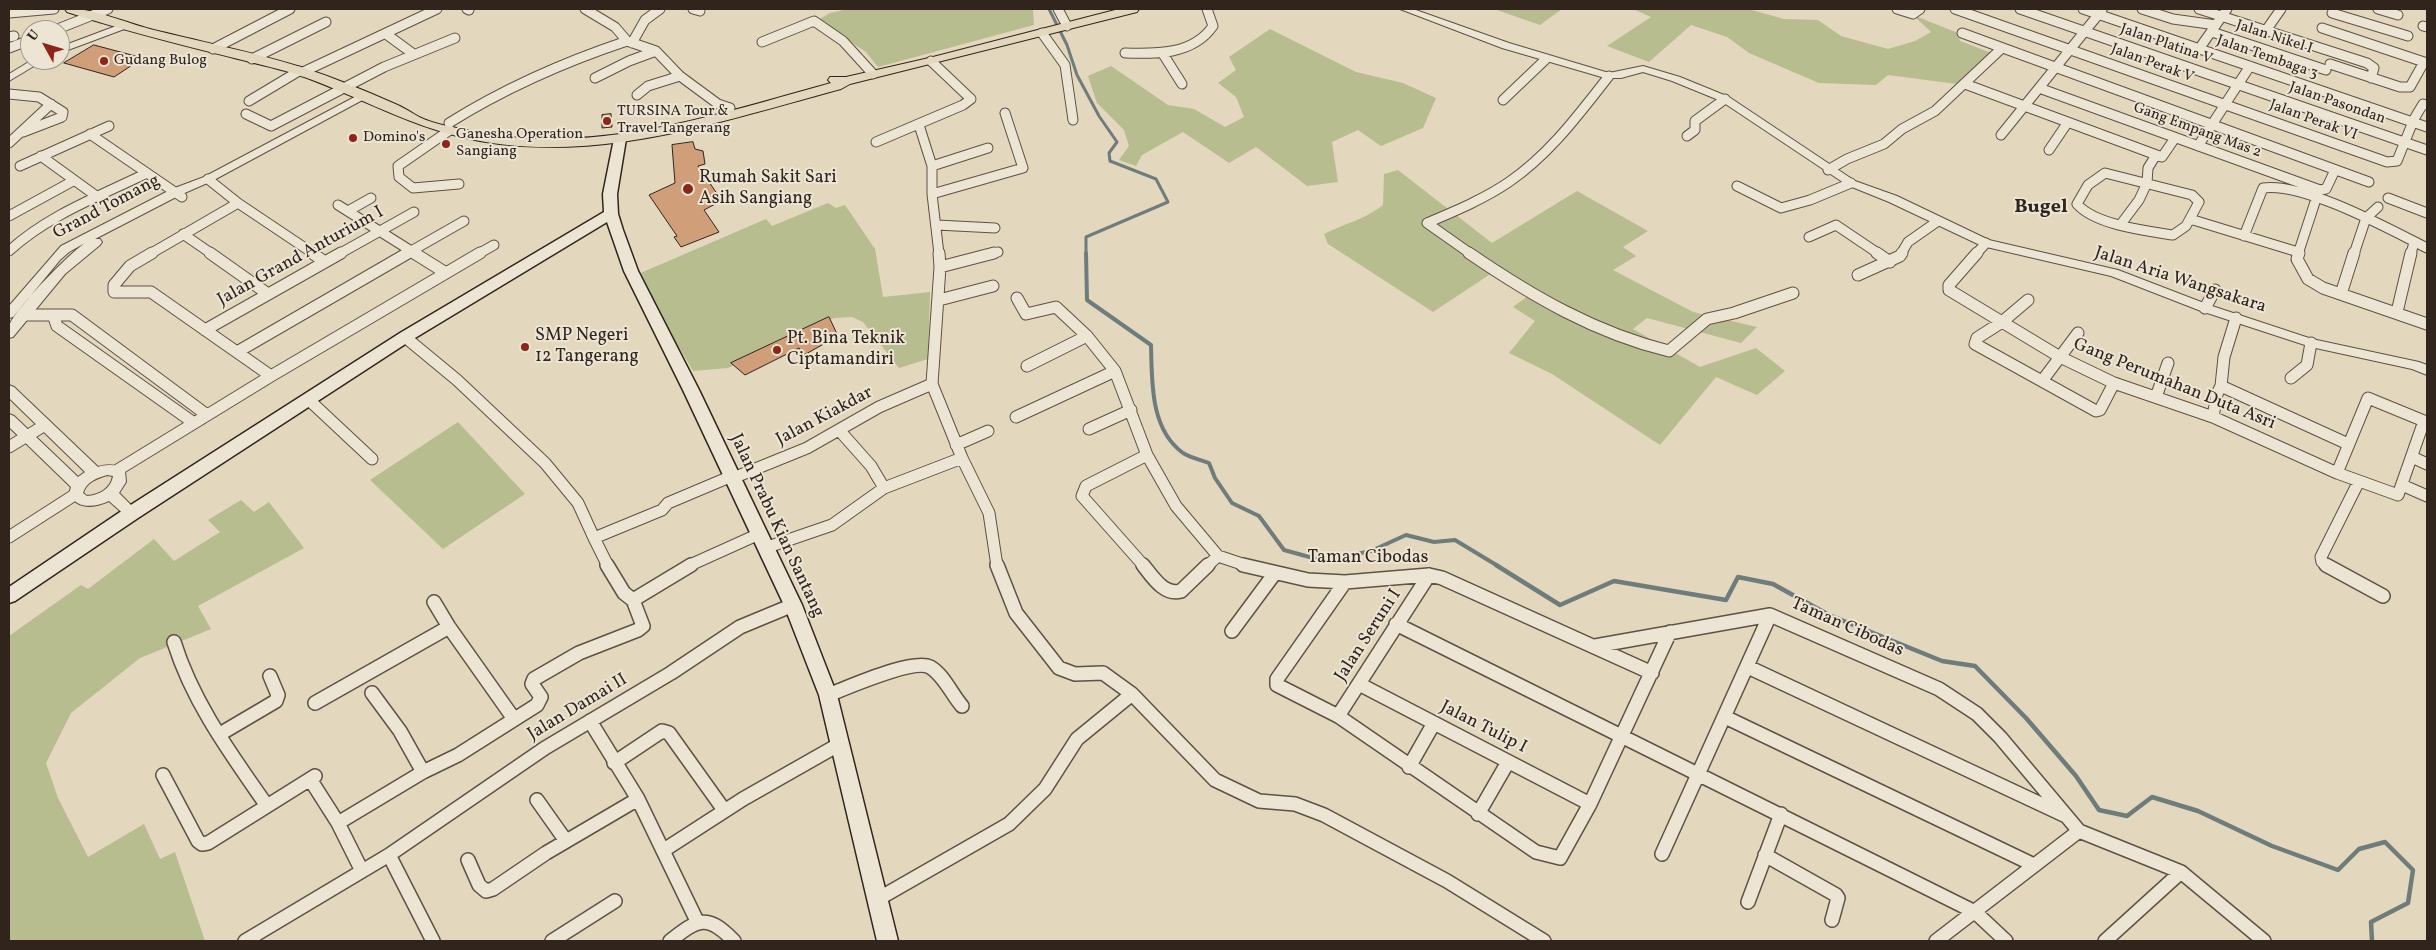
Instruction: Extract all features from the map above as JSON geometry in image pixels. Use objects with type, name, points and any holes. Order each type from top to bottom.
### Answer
[{"type":"main road","points":[[71,9],[90,17],[301,72],[364,95],[401,111],[410,118],[449,127],[480,137],[569,139],[620,139],[836,86],[846,81],[872,74],[931,61],[1133,9]]},
{"type":"main road","points":[[569,139],[687,123],[730,108],[834,80],[846,81]]},
{"type":"main road","name":"Jalan Prabu Kian Santang","points":[[620,139],[610,194],[611,214],[631,271],[729,478],[793,605],[828,695],[838,745],[888,941]]},
{"type":"main road","points":[[9,596],[132,513],[405,337],[611,214]]},
{"type":"street","points":[[9,13],[54,9]]},
{"type":"street","points":[[70,24],[108,9]]},
{"type":"street","points":[[213,49],[290,9]]},
{"type":"street","points":[[250,101],[301,72],[438,9]]},
{"type":"street","points":[[589,9],[615,26],[629,42],[656,51],[680,76],[718,104],[730,108]]},
{"type":"street","points":[[459,184],[413,188],[399,178],[398,166],[449,127],[500,92],[541,72],[629,42],[645,20],[660,9]]},
{"type":"street","points":[[1058,9],[1064,27]]},
{"type":"street","points":[[1125,53],[1163,54],[1196,41],[1210,33],[1213,26],[1207,9]]},
{"type":"street","name":"Jalan Aria Wangsakara","points":[[1405,9],[1471,35],[1546,60],[1608,76],[1621,76],[1643,69],[1676,79],[1725,99],[1828,170],[1851,183],[1893,200],[1986,243],[2009,250],[2114,273],[2205,308],[2311,343],[2414,365],[2427,370]]},
{"type":"street","points":[[1898,9],[1916,11]]},
{"type":"street","name":"Jalan Perak V","points":[[1955,9],[2225,104]]},
{"type":"street","name":"Jalan Platina V","points":[[2020,9],[2238,84]]},
{"type":"street","name":"Jalan Tembaga 3","points":[[2083,9],[2101,12],[2250,66],[2323,76],[2414,122],[2427,126]]},
{"type":"street","name":"Jalan Nikel I","points":[[2142,9],[2214,29],[2323,76]]},
{"type":"street","points":[[2199,9],[2225,12],[2267,29],[2371,65],[2374,68],[2371,78]]},
{"type":"street","points":[[2267,29],[2281,9]]},
{"type":"street","points":[[2378,9],[2398,15]]},
{"type":"street","points":[[2314,44],[2332,11],[2408,36]]},
{"type":"street","points":[[2001,135],[2101,12]]},
{"type":"street","points":[[2199,49],[2225,12]]},
{"type":"street","points":[[762,42],[814,21],[843,41],[856,53],[872,74]]},
{"type":"street","points":[[252,59],[326,22]]},
{"type":"street","points":[[70,46],[124,26]]},
{"type":"street","points":[[2322,28],[2424,62],[2410,87],[2400,87],[2371,78],[2323,76],[2337,52]]},
{"type":"street","points":[[1043,33],[1065,65],[1073,120]]},
{"type":"street","points":[[386,34],[412,53]]},
{"type":"street","points":[[1962,34],[2369,182]]},
{"type":"street","points":[[246,114],[271,126],[342,86],[412,53],[455,38]]},
{"type":"street","points":[[1828,170],[1847,159],[1884,144],[1902,129],[1934,111],[2002,48]]},
{"type":"street","points":[[595,78],[629,61],[656,51]]},
{"type":"street","points":[[1163,54],[1182,84]]},
{"type":"street","points":[[1503,100],[1546,60]]},
{"type":"street","points":[[876,142],[919,125],[963,105],[971,99],[931,61]]},
{"type":"street","points":[[2198,146],[2250,66]]},
{"type":"street","points":[[9,78],[22,70]]},
{"type":"street","points":[[637,94],[648,86],[680,76]]},
{"type":"street","points":[[1608,76],[1550,147],[1520,174],[1472,203],[1427,223],[1494,270],[1576,320],[1654,348],[1669,351],[1707,319],[1734,313],[1793,293]]},
{"type":"street","points":[[1965,84],[2162,157],[2175,138]]},
{"type":"street","name":"Jalan Pasondan","points":[[2238,84],[2427,150]]},
{"type":"street","name":"Gang Empang Mas 2","points":[[2039,88],[2320,190],[2326,190],[2335,170]]},
{"type":"street","points":[[9,94],[40,97],[63,112],[62,117],[23,132]]},
{"type":"street","name":"Grand Tomang","points":[[9,334],[17,310],[78,253],[183,192],[364,95]]},
{"type":"street","points":[[1687,136],[1695,130],[1696,122],[1725,99]]},
{"type":"street","points":[[9,142],[23,132],[51,104]]},
{"type":"street","name":"Jalan Perak VI","points":[[2225,104],[2393,163],[2397,161],[2406,142]]},
{"type":"street","points":[[2406,142],[2414,118],[2423,104],[2427,105]]},
{"type":"street","points":[[932,194],[1024,168],[1005,113]]},
{"type":"street","points":[[2049,150],[2068,122]]},
{"type":"street","points":[[919,125],[932,166],[932,194],[937,225],[940,267],[932,384],[956,445],[990,513],[998,571],[1016,613],[1059,668],[1075,674],[1103,673],[1132,694],[1215,780],[1259,801],[1295,804],[1324,815],[1446,881],[1544,941]]},
{"type":"street","points":[[20,166],[109,126]]},
{"type":"street","points":[[90,134],[147,173],[183,192]]},
{"type":"street","points":[[932,166],[988,148]]},
{"type":"street","points":[[2121,224],[2139,200],[2147,183],[2146,172],[2150,162],[2156,155]]},
{"type":"street","points":[[41,156],[99,198]]},
{"type":"street","points":[[11,245],[147,173]]},
{"type":"street","points":[[2101,173],[2111,173],[2197,198],[2199,202],[2190,219],[2179,233],[2173,235],[2121,224],[2081,211],[2077,204],[2078,198],[2101,173]]},
{"type":"street","points":[[208,179],[238,203],[325,262]]},
{"type":"street","points":[[9,216],[73,181]]},
{"type":"street","points":[[1736,186],[1781,208],[1810,200],[1851,183]]},
{"type":"street","points":[[2244,236],[2264,186],[2282,187],[2366,218],[2427,248]]},
{"type":"street","points":[[348,211],[371,198]]},
{"type":"street","points":[[2388,198],[2427,213]]},
{"type":"street","points":[[2316,199],[2296,259],[2308,279],[2341,294],[2427,324]]},
{"type":"street","points":[[238,203],[130,266],[114,285],[114,292],[151,292],[271,376]]},
{"type":"street","points":[[338,205],[446,273]]},
{"type":"street","points":[[2341,294],[2366,218],[2378,207]]},
{"type":"street","name":"Jalan Grand Anturium I","points":[[205,330],[414,212]]},
{"type":"street","points":[[2190,219],[2298,252]]},
{"type":"street","points":[[237,352],[464,221]]},
{"type":"street","points":[[1858,275],[1900,256],[1908,242],[1938,221]]},
{"type":"street","points":[[937,225],[995,228]]},
{"type":"street","points":[[1809,237],[1836,225],[1890,262]]},
{"type":"street","points":[[183,234],[268,294]]},
{"type":"street","points":[[2397,312],[2414,242]]},
{"type":"street","name":"Gang Perumahan Duta Asri","points":[[1986,243],[1949,285],[1948,289],[2060,358],[2114,384],[2213,417],[2359,482],[2395,495],[2398,495],[2402,485]]},
{"type":"street","points":[[9,537],[77,490],[95,473],[107,470],[116,471],[271,376],[494,245]]},
{"type":"street","points":[[940,267],[998,252]]},
{"type":"street","points":[[939,300],[993,286]]},
{"type":"street","points":[[2205,308],[2215,290]]},
{"type":"street","points":[[1017,298],[1026,314],[1056,307],[1087,336],[1115,371],[1147,455],[1176,506],[1218,556],[1181,591],[1176,593],[1170,592],[1162,586],[1082,496],[1086,486],[1147,455]]},
{"type":"street","points":[[2028,300],[2002,322],[1976,338],[1975,344],[2096,411],[2100,410],[2114,384]]},
{"type":"street","points":[[17,310],[55,321],[194,423]]},
{"type":"street","points":[[55,321],[72,316],[207,415]]},
{"type":"street","points":[[2213,417],[2221,386],[2224,357],[2236,318]]},
{"type":"street","points":[[2042,380],[2078,333]]},
{"type":"street","points":[[1027,366],[1087,336]]},
{"type":"street","points":[[338,823],[423,772],[458,755],[540,701],[541,697],[532,684],[534,679],[579,653],[638,630],[643,626],[633,600],[624,593],[599,552],[578,502],[545,463],[457,380],[405,337]]},
{"type":"street","points":[[2291,378],[2307,365],[2311,343]]},
{"type":"street","points":[[2156,397],[2168,364]]},
{"type":"street","points":[[1016,417],[1115,371]]},
{"type":"street","points":[[135,380],[148,372]]},
{"type":"street","name":"Jalan Kiakdar","points":[[594,538],[662,510],[668,503],[807,448],[879,407],[932,384]]},
{"type":"street","points":[[2221,386],[2348,444]]},
{"type":"street","points":[[9,390],[95,473]]},
{"type":"street","points":[[2337,473],[2368,398],[2372,398],[2424,421],[2402,485],[2427,496]]},
{"type":"street","points":[[309,400],[372,459]]},
{"type":"street","points":[[1089,429],[1131,410]]},
{"type":"street","points":[[9,419],[27,435],[77,490],[78,498],[84,501],[101,498],[110,493],[121,480],[120,475],[116,471]]},
{"type":"street","points":[[9,447],[45,425]]},
{"type":"street","points":[[839,430],[870,466],[884,488]]},
{"type":"street","points":[[956,445],[988,431]]},
{"type":"street","points":[[2412,457],[2427,464]]},
{"type":"street","points":[[633,600],[677,572],[711,554],[832,525],[884,488],[962,458]]},
{"type":"street","points":[[2359,482],[2321,557],[2322,562],[2329,568],[2383,596]]},
{"type":"street","points":[[110,493],[132,513]]},
{"type":"street","name":"Taman Cibodas","points":[[1218,556],[1276,574],[1308,580],[1346,582],[1428,575],[1442,578],[1595,646],[1770,615],[1939,689],[1958,701],[1977,714],[2000,737],[2078,831],[2181,872],[2262,941]]},
{"type":"street","points":[[1232,631],[1276,574]]},
{"type":"street","name":"Jalan Seruni I","points":[[1338,716],[1428,575]]},
{"type":"street","points":[[1346,582],[1277,679],[1277,685],[1338,716],[1409,767],[1536,852],[1560,858],[1590,804],[1670,632]]},
{"type":"street","points":[[434,602],[514,719]]},
{"type":"street","name":"Jalan Damai II","points":[[245,941],[389,855],[545,748],[671,673],[740,627],[793,605]]},
{"type":"street","points":[[1662,854],[1770,615]]},
{"type":"street","points":[[1396,624],[1975,912],[2006,941]]},
{"type":"street","points":[[315,703],[450,627]]},
{"type":"street","points":[[174,642],[179,665],[220,734],[267,806]]},
{"type":"street","points":[[1595,646],[1652,673]]},
{"type":"street","points":[[828,695],[908,666],[923,664],[931,667],[962,706]]},
{"type":"street","points":[[1748,667],[2066,816]]},
{"type":"street","points":[[220,734],[276,701],[278,695],[270,676]]},
{"type":"street","name":"Jalan Tulip I","points":[[1359,684],[1590,804]]},
{"type":"street","points":[[372,693],[413,751],[423,772]]},
{"type":"street","points":[[878,899],[1009,824],[1045,789],[1077,739],[1132,694]]},
{"type":"street","points":[[1725,717],[2034,865]]},
{"type":"street","points":[[590,721],[614,763],[638,799],[664,850],[696,921]]},
{"type":"street","points":[[1409,767],[1434,723]]},
{"type":"street","points":[[614,763],[662,731],[666,731],[724,810]]},
{"type":"street","points":[[664,850],[724,810],[838,745]]},
{"type":"street","points":[[1478,814],[1508,762]]},
{"type":"street","points":[[163,775],[198,841],[202,844],[208,843],[312,777],[362,870]]},
{"type":"street","points":[[468,860],[479,885],[486,891],[493,889],[566,841],[638,799]]},
{"type":"street","points":[[537,800],[566,841]]},
{"type":"street","points":[[1748,902],[1781,814]]},
{"type":"street","points":[[1936,941],[2078,831]]},
{"type":"street","points":[[389,855],[430,940]]},
{"type":"street","points":[[1765,855],[1836,895],[1838,898],[1832,920]]},
{"type":"street","points":[[2106,941],[2181,872]]},
{"type":"street","points":[[552,941],[615,901]]},
{"type":"street","points":[[670,941],[696,921],[714,922],[722,927],[734,941]]},
{"type":"green space","points":[[848,9],[1033,9],[1034,25],[878,67],[866,52],[818,20],[830,13]]},
{"type":"green space","points":[[1494,9],[1562,9],[1540,25]]},
{"type":"green space","points":[[1633,9],[1748,9],[1784,19],[1818,20],[1841,36],[1888,49],[1915,41],[1931,32],[1913,15],[1958,33],[1960,41],[1994,54],[1957,84],[1888,75],[1876,85],[1819,83],[1749,53],[1727,37],[1691,25],[1649,62],[1607,46],[1651,17]]},
{"type":"green space","points":[[1270,29],[1356,72],[1403,83],[1436,98],[1423,128],[1381,146],[1358,130],[1332,142],[1338,182],[1307,186],[1256,147],[1229,163],[1183,132],[1142,155],[1136,166],[1119,160],[1129,146],[1124,130],[1097,103],[1088,76],[1111,66],[1168,105],[1194,109],[1225,127],[1244,117],[1236,97],[1218,83],[1236,70],[1229,57]]},
{"type":"green space","points":[[1398,170],[1492,243],[1577,191],[1648,231],[1623,247],[1636,256],[1613,270],[1693,312],[1757,327],[1741,343],[1647,318],[1633,329],[1700,367],[1756,348],[1785,371],[1757,395],[1716,377],[1660,445],[1552,374],[1509,353],[1535,321],[1513,307],[1533,292],[1498,269],[1433,312],[1328,244],[1324,234],[1362,218],[1383,205],[1384,174]]},
{"type":"green space","points":[[828,203],[836,208],[845,205],[875,249],[883,297],[930,292],[928,359],[899,368],[863,322],[852,317],[834,318],[728,368],[693,371],[636,275],[766,219],[772,226]]},
{"type":"green space","points":[[458,422],[525,494],[443,549],[370,480]]},
{"type":"green space","points":[[241,500],[254,512],[269,502],[304,548],[198,606],[211,629],[140,658],[71,713],[46,763],[58,798],[88,857],[144,824],[160,859],[175,852],[205,941],[9,941],[9,636],[81,585],[88,589],[154,539],[174,561],[220,532],[208,520]]},
{"type":"building","name":"Gudang Bulog","points":[[94,45],[143,58],[114,77],[70,65],[70,59]]},
{"type":"building","name":"TURSINA Tour & Travel Tangerang","points":[[611,114],[612,127],[602,128],[602,115]]},
{"type":"building","name":"Rumah Sakit Sari Asih Sangiang","points":[[693,142],[695,149],[703,151],[705,164],[698,166],[718,195],[715,199],[719,202],[704,210],[719,232],[681,247],[674,237],[677,236],[649,195],[675,183],[672,145]]},
{"type":"building","name":"Pt. Bina Teknik Ciptamandiri","points":[[829,317],[838,336],[804,355],[799,348],[745,375],[731,363]]},
{"type":"waterway","points":[[1049,9],[1067,45],[1077,75],[1099,116],[1117,142],[1109,153],[1110,161],[1156,179],[1168,202],[1086,237],[1086,253]]},
{"type":"waterway","points":[[1086,253],[1087,300],[1151,345],[1155,404],[1164,431],[1172,443],[1183,453],[1209,463],[1215,478],[1232,503],[1259,516],[1284,550],[1324,561],[1371,551],[1406,535],[1434,542],[1455,540],[1498,566]]},
{"type":"waterway","points":[[1496,565],[1560,605],[1614,581],[1726,600],[1738,577],[1773,584],[1829,615],[1942,661],[1975,666],[2026,718],[2076,776],[2099,810],[2127,816],[2152,797],[2198,811],[2272,846],[2338,870],[2359,849],[2385,842],[2413,870],[2408,903],[2371,922],[2372,941]]},
{"type":"place","name":"Gudang Bulog","points":[[104,61]]},
{"type":"place","name":"TURSINA Tour & Travel Tangerang","points":[[607,121]]},
{"type":"place","name":"Domino's","points":[[353,138]]},
{"type":"place","name":"Ganesha Operation Sangiang","points":[[446,144]]},
{"type":"place","name":"Rumah Sakit Sari Asih Sangiang","points":[[688,189]]},
{"type":"place","name":"SMP Negeri 12 Tangerang","points":[[525,347]]},
{"type":"place","name":"Pt. Bina Teknik Ciptamandiri","points":[[777,350]]},
{"type":"district","name":"Bugel","points":[[2041,208]]}]
